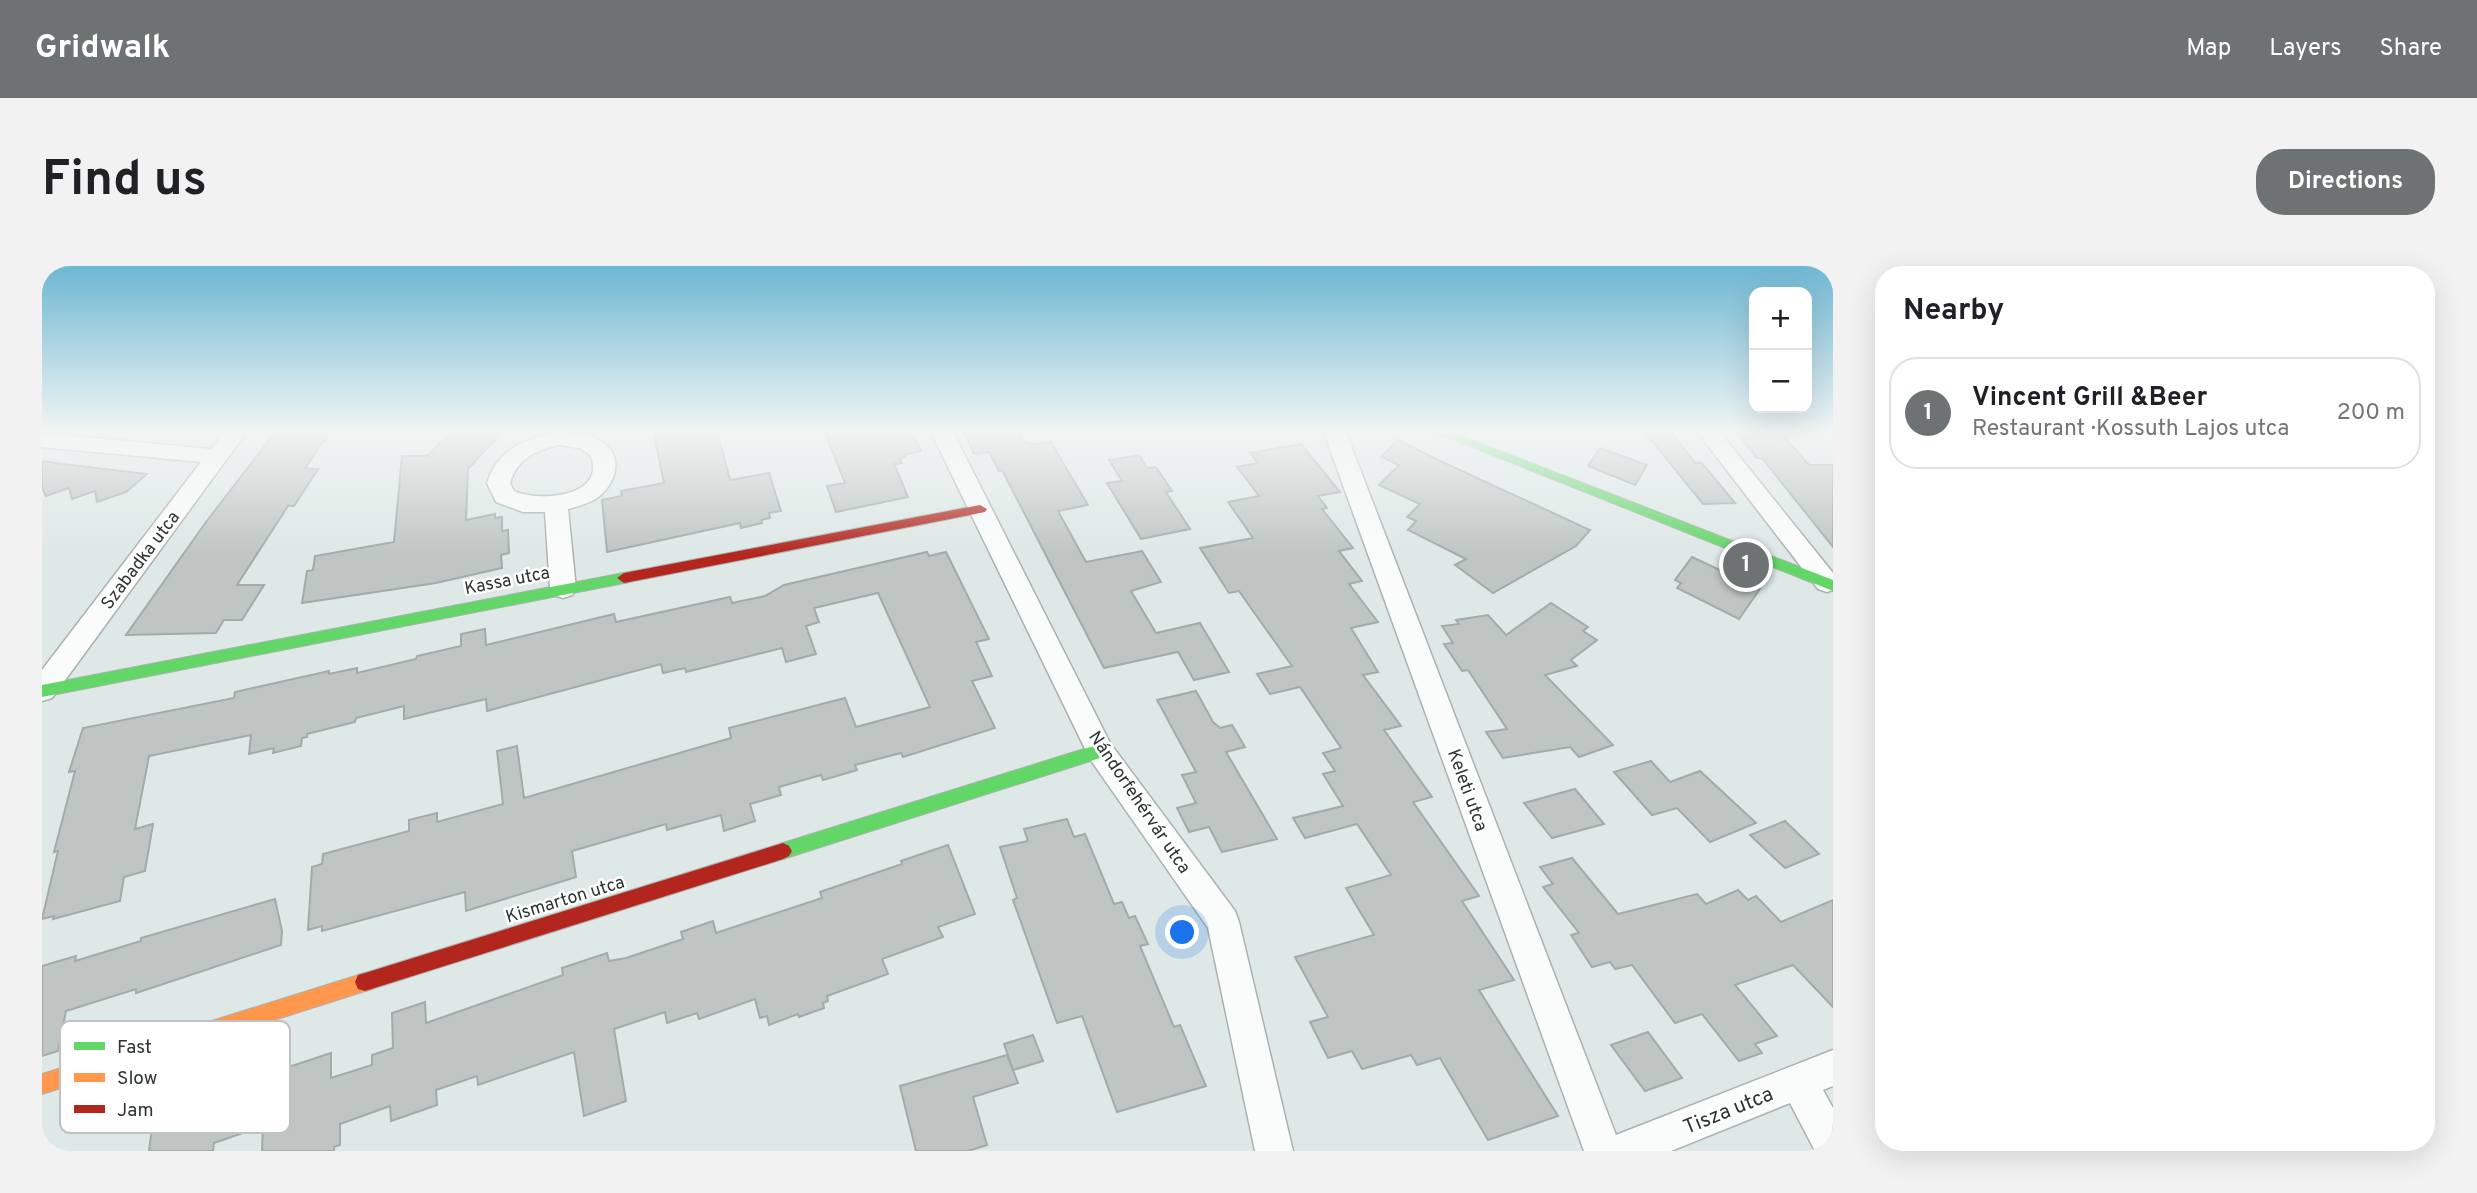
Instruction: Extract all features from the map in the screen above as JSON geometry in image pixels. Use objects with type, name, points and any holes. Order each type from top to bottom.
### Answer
[{"type":"street","name":"Szabadka utca","points":[[42,691],[206,471]]},
{"type":"street","name":"Nándorfehérvár utca","points":[[961,471],[1100,751],[1223,922],[1274,1151]]},
{"type":"street","name":"Keleti utca","points":[[1349,471],[1603,1151]]},
{"type":"street","points":[[1541,471],[1830,585]]},
{"type":"street","points":[[1739,471],[1830,585]]},
{"type":"street","points":[[556,505],[563,589]]},
{"type":"street","name":"Kassa utca","points":[[42,691],[980,509]]},
{"type":"street","name":"Kismarton utca","points":[[242,1021],[1100,751]]},
{"type":"street","name":"Tisza utca","points":[[1624,1151],[1833,1068]]},
{"type":"street","name":"Kismarton utca","points":[[42,1084],[60,1078]]},
{"type":"street","points":[[1799,1082],[1833,1146]]},
{"type":"building","points":[[42,471],[125,471],[147,474],[126,492],[97,502],[95,491],[72,499],[69,488],[46,496],[42,488]]},
{"type":"building","points":[[245,471],[317,471],[294,506],[288,506],[237,585],[264,585],[242,620],[224,620],[216,633],[126,635]]},
{"type":"building","points":[[401,471],[468,471],[466,520],[495,514],[495,518],[502,517],[502,531],[508,530],[509,553],[501,555],[502,568],[436,583],[302,603],[307,571],[313,570],[315,556],[394,542]]},
{"type":"building","points":[[662,471],[728,471],[730,480],[769,473],[781,511],[769,513],[770,518],[761,520],[762,523],[741,528],[740,523],[607,552],[602,500],[622,496],[621,491],[664,483]]},
{"type":"building","points":[[840,471],[897,471],[908,497],[836,512],[827,486],[845,483]]},
{"type":"building","points":[[1003,471],[1068,471],[1088,505],[1058,511],[1086,562],[1142,551],[1161,582],[1131,591],[1156,633],[1200,623],[1229,672],[1194,680],[1178,652],[1104,668]]},
{"type":"building","points":[[1116,471],[1159,471],[1172,491],[1166,492],[1190,529],[1141,539],[1107,483],[1122,481]]},
{"type":"building","points":[[1240,471],[1323,471],[1340,492],[1318,496],[1327,508],[1322,509],[1353,548],[1339,551],[1362,581],[1349,584],[1378,622],[1351,628],[1378,672],[1363,675],[1401,726],[1384,730],[1432,797],[1413,802],[1479,896],[1462,901],[1514,980],[1479,990],[1558,1116],[1488,1140],[1440,1058],[1417,1065],[1411,1055],[1362,1069],[1352,1051],[1328,1058],[1310,1022],[1328,1017],[1295,957],[1374,935],[1346,888],[1391,875],[1357,824],[1305,838],[1293,818],[1343,806],[1323,774],[1335,771],[1323,753],[1341,748],[1300,687],[1270,694],[1257,674],[1292,666],[1239,591],[1229,593],[1200,548],[1253,538],[1228,502],[1259,496]]},
{"type":"building","points":[[1393,471],[1463,471],[1590,530],[1576,546],[1493,593],[1455,565],[1466,559],[1408,530],[1416,521],[1407,517],[1420,504],[1379,485]]},
{"type":"building","points":[[1601,471],[1643,471],[1635,485]]},
{"type":"building","points":[[1676,471],[1709,471],[1735,503],[1703,504]]},
{"type":"building","points":[[1773,471],[1833,471],[1833,547]]},
{"type":"building","points":[[927,552],[929,556],[946,552],[989,639],[976,642],[992,676],[972,681],[995,728],[903,757],[901,753],[855,765],[857,770],[823,780],[821,775],[779,787],[781,795],[750,804],[755,821],[724,831],[721,815],[667,830],[666,824],[572,851],[576,877],[466,911],[465,892],[322,931],[322,926],[308,930],[312,867],[322,864],[323,854],[409,831],[409,820],[437,813],[437,822],[503,804],[497,751],[517,746],[524,798],[731,738],[729,728],[845,698],[856,727],[930,707],[878,593],[814,608],[819,622],[806,626],[816,654],[786,662],[782,648],[686,672],[685,668],[663,673],[661,664],[487,711],[486,699],[404,719],[404,706],[307,734],[307,737],[302,738],[301,746],[273,753],[274,748],[249,754],[251,735],[149,756],[135,829],[153,824],[145,871],[124,877],[120,901],[53,919],[54,916],[42,919],[58,851],[54,852],[75,771],[69,772],[83,728],[234,698],[235,692],[329,671],[329,674],[357,668],[357,673],[416,659],[417,656],[461,646],[461,634],[485,629],[486,645],[614,614],[616,622],[730,597],[732,603],[765,596],[784,585]]},
{"type":"building","points":[[1692,557],[1760,589],[1739,619],[1677,588],[1681,583],[1675,580]]},
{"type":"building","points":[[1551,603],[1588,627],[1583,631],[1597,640],[1571,660],[1577,666],[1545,675],[1613,745],[1579,757],[1570,747],[1503,758],[1486,732],[1507,729],[1468,670],[1462,671],[1444,644],[1453,643],[1442,626],[1459,624],[1456,620],[1488,615],[1506,635]]},
{"type":"building","points":[[1196,691],[1213,722],[1220,728],[1232,725],[1245,747],[1226,752],[1277,839],[1222,852],[1209,827],[1189,832],[1177,808],[1196,803],[1182,775],[1196,772],[1157,700]]},
{"type":"building","points":[[1651,761],[1670,782],[1700,771],[1756,823],[1710,842],[1677,808],[1652,815],[1614,772]]},
{"type":"building","points":[[1575,789],[1604,824],[1552,838],[1524,803]]},
{"type":"building","points":[[1067,819],[1074,837],[1085,834],[1114,904],[1122,902],[1129,918],[1135,916],[1148,944],[1140,946],[1174,1027],[1180,1025],[1206,1086],[1117,1112],[1082,1016],[1057,1023],[1013,900],[1017,898],[1000,847],[1028,841],[1024,829]]},
{"type":"building","points":[[1785,821],[1819,854],[1785,868],[1750,835]]},
{"type":"building","points":[[948,845],[975,914],[938,927],[943,937],[882,959],[888,974],[827,996],[828,1001],[823,1003],[824,1008],[799,1017],[798,1014],[769,1025],[767,1016],[760,1018],[755,999],[699,1019],[697,1013],[667,1023],[665,1012],[614,1029],[626,1101],[584,1116],[574,1052],[478,1085],[477,1076],[436,1090],[437,1105],[391,1121],[390,1106],[340,1124],[340,1145],[334,1147],[334,1151],[262,1151],[263,1133],[290,1133],[290,1067],[331,1053],[331,1078],[372,1065],[372,1055],[393,1048],[392,1013],[425,1002],[426,1023],[563,975],[562,968],[607,953],[609,961],[626,958],[683,939],[681,932],[713,921],[716,933],[822,898],[820,892],[902,864],[901,861]]},
{"type":"building","points":[[1572,858],[1618,914],[1697,894],[1706,904],[1738,890],[1748,900],[1756,896],[1781,922],[1833,900],[1833,1007],[1793,965],[1735,985],[1777,1036],[1755,1044],[1762,1053],[1739,1061],[1702,1014],[1675,1023],[1632,965],[1615,969],[1610,962],[1592,967],[1571,935],[1579,933],[1543,887],[1553,884],[1540,867]]},
{"type":"building","points":[[275,899],[282,931],[281,945],[136,993],[136,989],[66,1011],[64,1021],[60,1021],[58,1051],[42,1056],[42,966],[76,956],[75,961],[141,941],[141,938]]},
{"type":"building","points":[[1648,1032],[1682,1078],[1645,1091],[1611,1045]]},
{"type":"building","points":[[1033,1035],[1043,1061],[1013,1070],[1004,1044]]},
{"type":"building","points":[[1007,1055],[1018,1083],[973,1097],[987,1145],[968,1151],[916,1151],[900,1086]]},
{"type":"building","points":[[151,1133],[243,1133],[214,1143],[213,1151],[149,1151]]},
{"type":"traffic: fast","points":[[1541,471],[1833,586]]},
{"type":"traffic: fast","points":[[42,691],[624,578]]},
{"type":"traffic: fast","points":[[783,851],[1100,751]]},
{"type":"traffic: slow","points":[[242,1021],[365,982]]},
{"type":"traffic: slow","points":[[42,1084],[60,1078]]},
{"type":"traffic: jam","points":[[624,578],[980,509]]},
{"type":"traffic: jam","points":[[365,982],[783,851]]},
{"type":"place","name":"Vincent Grill &Beer","points":[[1746,565]]}]
